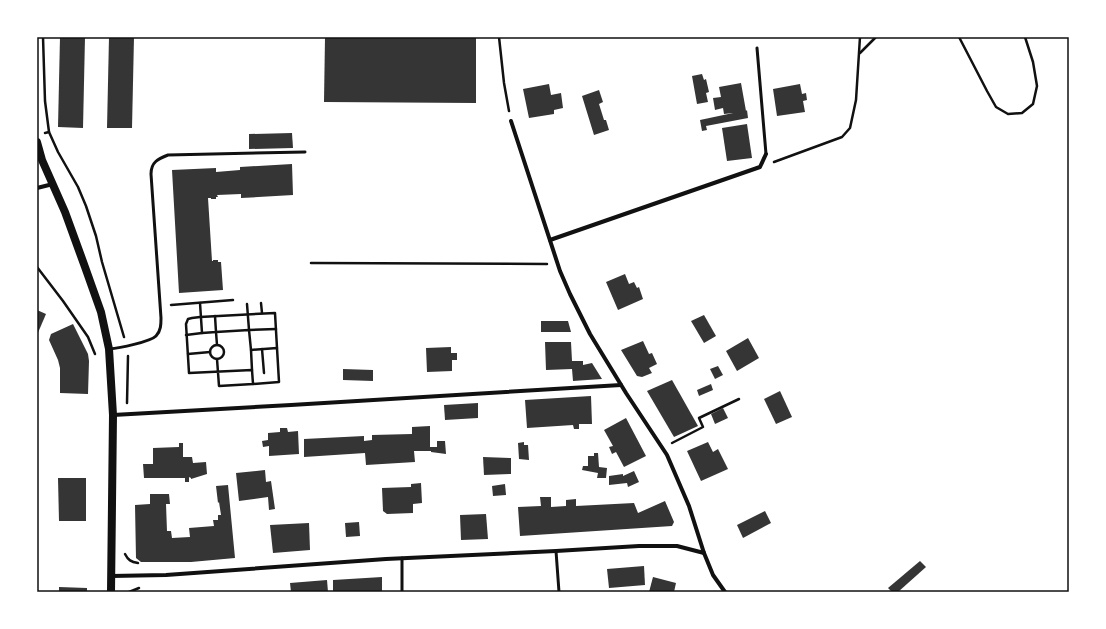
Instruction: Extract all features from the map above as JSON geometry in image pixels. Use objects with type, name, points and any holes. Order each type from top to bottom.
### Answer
[{"type":"main road","points":[[37,142],[42,160],[86,267],[101,312],[110,349],[113,415],[111,592]]},
{"type":"street","points":[[512,121],[558,264],[570,294],[590,334],[621,385],[667,455],[689,506],[704,553],[713,575],[725,592]]},
{"type":"street","points":[[550,240],[760,167],[766,154]]},
{"type":"street","points":[[37,188],[53,184]]},
{"type":"street","points":[[113,415],[621,385]]},
{"type":"street","points":[[111,576],[166,575],[402,558],[639,546],[677,546],[704,553]]},
{"type":"lane","points":[[757,48],[766,154]]},
{"type":"lane","points":[[110,349],[126,346],[155,337],[160,329],[161,318],[151,174],[151,168],[158,159],[168,155],[305,152]]},
{"type":"lane","points":[[556,551],[559,592]]},
{"type":"lane","points":[[402,558],[402,592]]},
{"type":"path","points":[[43,37],[45,101],[49,132],[58,152],[78,187],[96,236],[126,346]]},
{"type":"path","points":[[499,37],[504,84],[512,121]]},
{"type":"path","points":[[760,167],[842,137],[850,128],[856,100],[860,37]]},
{"type":"path","points":[[859,53],[876,37]]},
{"type":"path","points":[[959,37],[986,91],[996,107],[1008,114],[1022,113],[1033,104],[1037,86],[1033,62],[1025,37]]},
{"type":"path","points":[[43,134],[49,132]]},
{"type":"path","points":[[311,263],[558,264]]},
{"type":"path","points":[[37,267],[63,300],[88,337]]},
{"type":"path","points":[[160,306],[233,300]]},
{"type":"path","points":[[200,303],[202,333]]},
{"type":"path","points":[[261,303],[262,314]]},
{"type":"path","points":[[246,304],[253,384]]},
{"type":"path","points":[[217,359],[218,372],[219,386],[279,382],[274,313],[192,318],[188,319],[186,324],[188,373],[218,372],[252,370]]},
{"type":"path","points":[[215,316],[217,345]]},
{"type":"path","points":[[186,335],[276,329]]},
{"type":"path","points":[[210,352],[212,348],[217,345]]},
{"type":"path","points":[[217,345],[220,345],[224,352],[223,356],[217,359]]},
{"type":"path","points":[[251,350],[277,348]]},
{"type":"path","points":[[262,350],[264,373]]},
{"type":"path","points":[[188,354],[210,352]]},
{"type":"path","points":[[210,352],[213,358],[217,359]]},
{"type":"path","points":[[662,448],[703,427],[699,418],[739,399]]},
{"type":"path","points":[[129,592],[139,588]]},
{"type":"building","points":[[60,37],[85,37],[83,128],[58,127]]},
{"type":"building","points":[[109,37],[134,37],[132,128],[107,128]]},
{"type":"building","points":[[325,37],[476,37],[476,103],[324,102]]},
{"type":"building","points":[[702,74],[704,80],[706,79],[709,92],[706,93],[708,102],[697,104],[692,76]]},
{"type":"building","points":[[741,83],[748,118],[706,126],[707,130],[702,131],[700,120],[733,113],[724,114],[723,108],[715,110],[713,98],[721,97],[719,87]]},
{"type":"building","points":[[549,84],[551,95],[561,93],[563,108],[554,110],[554,114],[529,118],[523,89]]},
{"type":"building","points":[[800,84],[802,94],[806,93],[807,100],[803,101],[805,112],[777,116],[773,89]]},
{"type":"building","points":[[599,90],[603,102],[599,104],[609,130],[594,135],[582,96]]},
{"type":"building","points":[[747,124],[752,158],[727,161],[722,128]]},
{"type":"building","points":[[292,133],[293,148],[249,149],[249,134]]},
{"type":"building","points":[[292,164],[293,195],[241,198],[241,194],[217,195],[218,197],[216,197],[216,199],[208,198],[212,261],[218,260],[218,262],[221,262],[223,290],[179,293],[172,170],[216,168],[216,172],[240,170],[240,167]]},
{"type":"building","points":[[625,274],[629,284],[634,282],[637,288],[639,287],[643,299],[618,310],[606,282]]},
{"type":"building","points":[[37,310],[46,314],[37,335]]},
{"type":"building","points":[[704,315],[716,336],[704,343],[691,321]]},
{"type":"building","points":[[541,321],[568,321],[571,332],[541,332]]},
{"type":"building","points":[[73,324],[88,354],[88,394],[60,393],[60,368],[49,340],[51,334]]},
{"type":"building","points":[[748,338],[759,358],[737,371],[726,351]]},
{"type":"building","points":[[643,341],[649,354],[652,353],[657,364],[649,368],[652,373],[642,377],[637,376],[621,350]]},
{"type":"building","points":[[545,342],[571,342],[572,361],[583,361],[583,365],[592,363],[602,379],[573,381],[572,369],[546,370]]},
{"type":"building","points":[[451,347],[451,353],[457,353],[457,360],[452,360],[452,371],[427,372],[426,348]]},
{"type":"building","points":[[718,366],[723,375],[715,379],[710,369]]},
{"type":"building","points":[[343,369],[373,370],[373,381],[343,380]]},
{"type":"building","points":[[672,380],[698,426],[674,437],[647,391]]},
{"type":"building","points":[[711,384],[713,390],[699,396],[697,390]]},
{"type":"building","points":[[780,391],[792,417],[776,424],[764,399]]},
{"type":"building","points":[[591,396],[592,424],[579,424],[579,429],[574,429],[573,425],[527,428],[525,400]]},
{"type":"building","points":[[478,403],[478,418],[445,420],[444,405]]},
{"type":"building","points":[[723,408],[728,418],[715,424],[711,414]]},
{"type":"building","points":[[626,418],[646,456],[624,467],[616,452],[612,454],[609,447],[613,446],[604,430]]},
{"type":"building","points":[[430,426],[430,447],[437,447],[437,441],[445,441],[446,454],[431,451],[414,451],[415,462],[366,465],[365,453],[304,457],[304,439],[364,436],[364,441],[372,440],[372,435],[412,434],[412,427]]},
{"type":"building","points":[[280,428],[287,428],[288,432],[298,431],[299,454],[269,456],[269,446],[263,447],[262,441],[268,440],[268,433],[280,432]]},
{"type":"building","points":[[524,442],[524,445],[528,445],[529,460],[519,459],[518,443]]},
{"type":"building","points":[[708,442],[713,452],[718,449],[728,469],[701,481],[687,451]]},
{"type":"building","points":[[179,443],[183,443],[183,457],[192,457],[193,463],[206,462],[207,474],[191,479],[189,477],[189,482],[185,482],[185,478],[144,478],[143,464],[153,464],[153,448],[179,447]]},
{"type":"building","points":[[594,453],[598,453],[599,467],[607,468],[606,478],[597,478],[598,473],[582,470],[583,466],[588,466],[588,456],[594,456]]},
{"type":"building","points":[[483,457],[511,458],[511,474],[484,475]]},
{"type":"building","points":[[265,470],[266,482],[271,481],[275,509],[269,510],[268,497],[239,501],[236,473]]},
{"type":"building","points":[[634,471],[639,482],[628,487],[627,483],[609,485],[609,476],[623,474],[623,476]]},
{"type":"building","points":[[58,478],[86,478],[86,521],[59,521]]},
{"type":"building","points":[[421,483],[422,503],[413,504],[413,513],[387,514],[383,511],[382,488],[411,487],[411,484]]},
{"type":"building","points":[[505,484],[506,495],[493,496],[492,486]]},
{"type":"building","points":[[228,485],[235,558],[191,562],[141,562],[136,558],[135,505],[150,504],[150,494],[169,494],[170,504],[166,504],[167,531],[171,531],[172,538],[190,537],[189,528],[214,526],[213,520],[218,520],[218,515],[221,515],[216,486]]},
{"type":"building","points":[[540,497],[551,497],[551,507],[566,506],[566,500],[576,499],[576,506],[634,503],[638,513],[665,501],[674,522],[672,526],[520,536],[518,507],[541,506]]},
{"type":"building","points":[[765,511],[771,523],[743,538],[737,525]]},
{"type":"building","points":[[486,514],[488,539],[461,540],[460,515]]},
{"type":"building","points":[[359,522],[360,536],[346,537],[345,523]]},
{"type":"building","points":[[309,523],[310,550],[273,553],[270,525]]},
{"type":"building","points":[[920,561],[926,567],[898,592],[892,592],[888,588]]},
{"type":"building","points":[[644,566],[645,585],[609,588],[607,569]]},
{"type":"building","points":[[382,577],[382,592],[333,592],[333,580]]},
{"type":"building","points":[[653,577],[676,583],[674,592],[649,592]]},
{"type":"building","points":[[327,580],[328,592],[291,592],[290,583]]},
{"type":"building","points":[[59,587],[87,588],[87,592],[59,592]]}]
